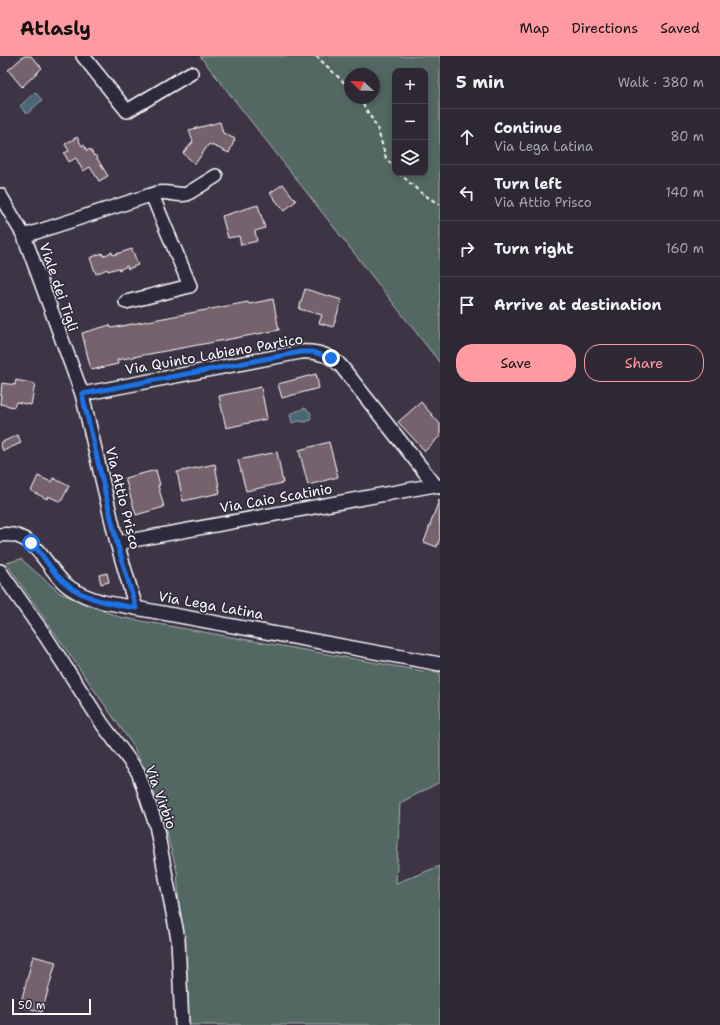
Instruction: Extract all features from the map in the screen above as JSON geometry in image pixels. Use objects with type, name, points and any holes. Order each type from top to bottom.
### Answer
[{"type":"street","points":[[82,56],[127,111],[191,73]]},
{"type":"street","points":[[24,236],[152,195],[167,192],[183,195],[188,194],[216,176]]},
{"type":"street","name":"Viale dei Tigli","points":[[0,195],[24,236],[82,394]]},
{"type":"street","points":[[126,302],[190,286],[152,195]]},
{"type":"street","name":"Via Quinto Labieno Partico","points":[[82,394],[301,352],[318,353],[331,358],[341,366],[437,486]]},
{"type":"street","name":"Via Attio Prisco","points":[[82,394],[117,543],[136,608]]},
{"type":"street","name":"Via Caio Scatinio","points":[[117,543],[437,486]]},
{"type":"street","name":"Via Lega Latina","points":[[0,535],[13,536],[31,543],[59,578],[78,593],[103,602],[440,664]]},
{"type":"street","name":"Via Virbio","points":[[0,571],[46,637],[103,725],[138,772],[156,825],[178,939],[182,1025]]},
{"type":"path","points":[[316,56],[344,82]]},
{"type":"path","points":[[363,104],[377,127],[386,158],[392,165]]},
{"type":"path","points":[[402,176],[420,192],[440,205]]},
{"type":"green space","points":[[200,56],[440,56],[440,363]]},
{"type":"green space","points":[[21,559],[60,593],[119,617],[422,671],[440,672],[440,782],[400,803],[396,883],[440,866],[440,1025],[186,1025],[177,871],[158,802],[134,747],[6,563]]},
{"type":"water","points":[[35,92],[42,100],[27,114],[20,106]]},
{"type":"water","points":[[305,408],[311,413],[310,420],[306,422],[299,421],[292,423],[290,414]]},
{"type":"building","points":[[24,56],[31,56],[42,68],[22,87],[8,70]]},
{"type":"building","points":[[220,122],[223,133],[235,139],[229,153],[209,144],[195,164],[183,153],[193,142],[189,130]]},
{"type":"building","points":[[77,137],[87,151],[90,149],[94,156],[95,155],[108,176],[99,181],[90,167],[83,171],[76,158],[69,162],[64,153],[69,151],[65,144]]},
{"type":"building","points":[[283,184],[296,201],[284,211],[270,193]]},
{"type":"building","points":[[258,205],[265,228],[255,231],[257,241],[241,245],[239,236],[228,238],[222,216]]},
{"type":"building","points":[[132,249],[138,265],[128,269],[127,266],[119,270],[118,268],[108,271],[107,269],[96,274],[90,258],[102,253],[103,256],[112,252],[113,255]]},
{"type":"building","points":[[305,289],[342,300],[333,327],[319,323],[322,315],[299,309]]},
{"type":"building","points":[[273,299],[279,330],[117,360],[118,364],[91,370],[82,333],[110,325],[111,328],[248,302],[249,304]]},
{"type":"building","points":[[316,374],[319,388],[282,398],[278,384]]},
{"type":"building","points":[[16,380],[35,384],[31,405],[16,402],[14,407],[0,404],[2,383],[15,385]]},
{"type":"building","points":[[261,387],[267,419],[226,428],[219,396]]},
{"type":"building","points":[[421,402],[440,424],[440,436],[425,451],[398,422]]},
{"type":"building","points":[[18,435],[21,443],[3,451],[0,443]]},
{"type":"building","points":[[329,442],[338,477],[308,485],[299,450]]},
{"type":"building","points":[[277,452],[283,483],[246,491],[238,460]]},
{"type":"building","points":[[215,464],[220,493],[183,501],[177,472]]},
{"type":"building","points":[[156,470],[160,485],[158,485],[164,507],[136,515],[125,478]]},
{"type":"building","points":[[38,476],[51,482],[53,478],[69,486],[61,502],[48,496],[47,499],[31,491]]},
{"type":"building","points":[[439,500],[440,538],[437,547],[424,542]]},
{"type":"building","points":[[107,573],[109,582],[101,584],[99,575]]},
{"type":"building","points":[[33,956],[56,962],[42,1012],[20,1006]]},
{"type":"route","points":[[31,543],[39,551],[59,578],[78,593],[103,602],[136,608],[117,543],[82,394],[301,352],[313,352],[331,358]]}]
